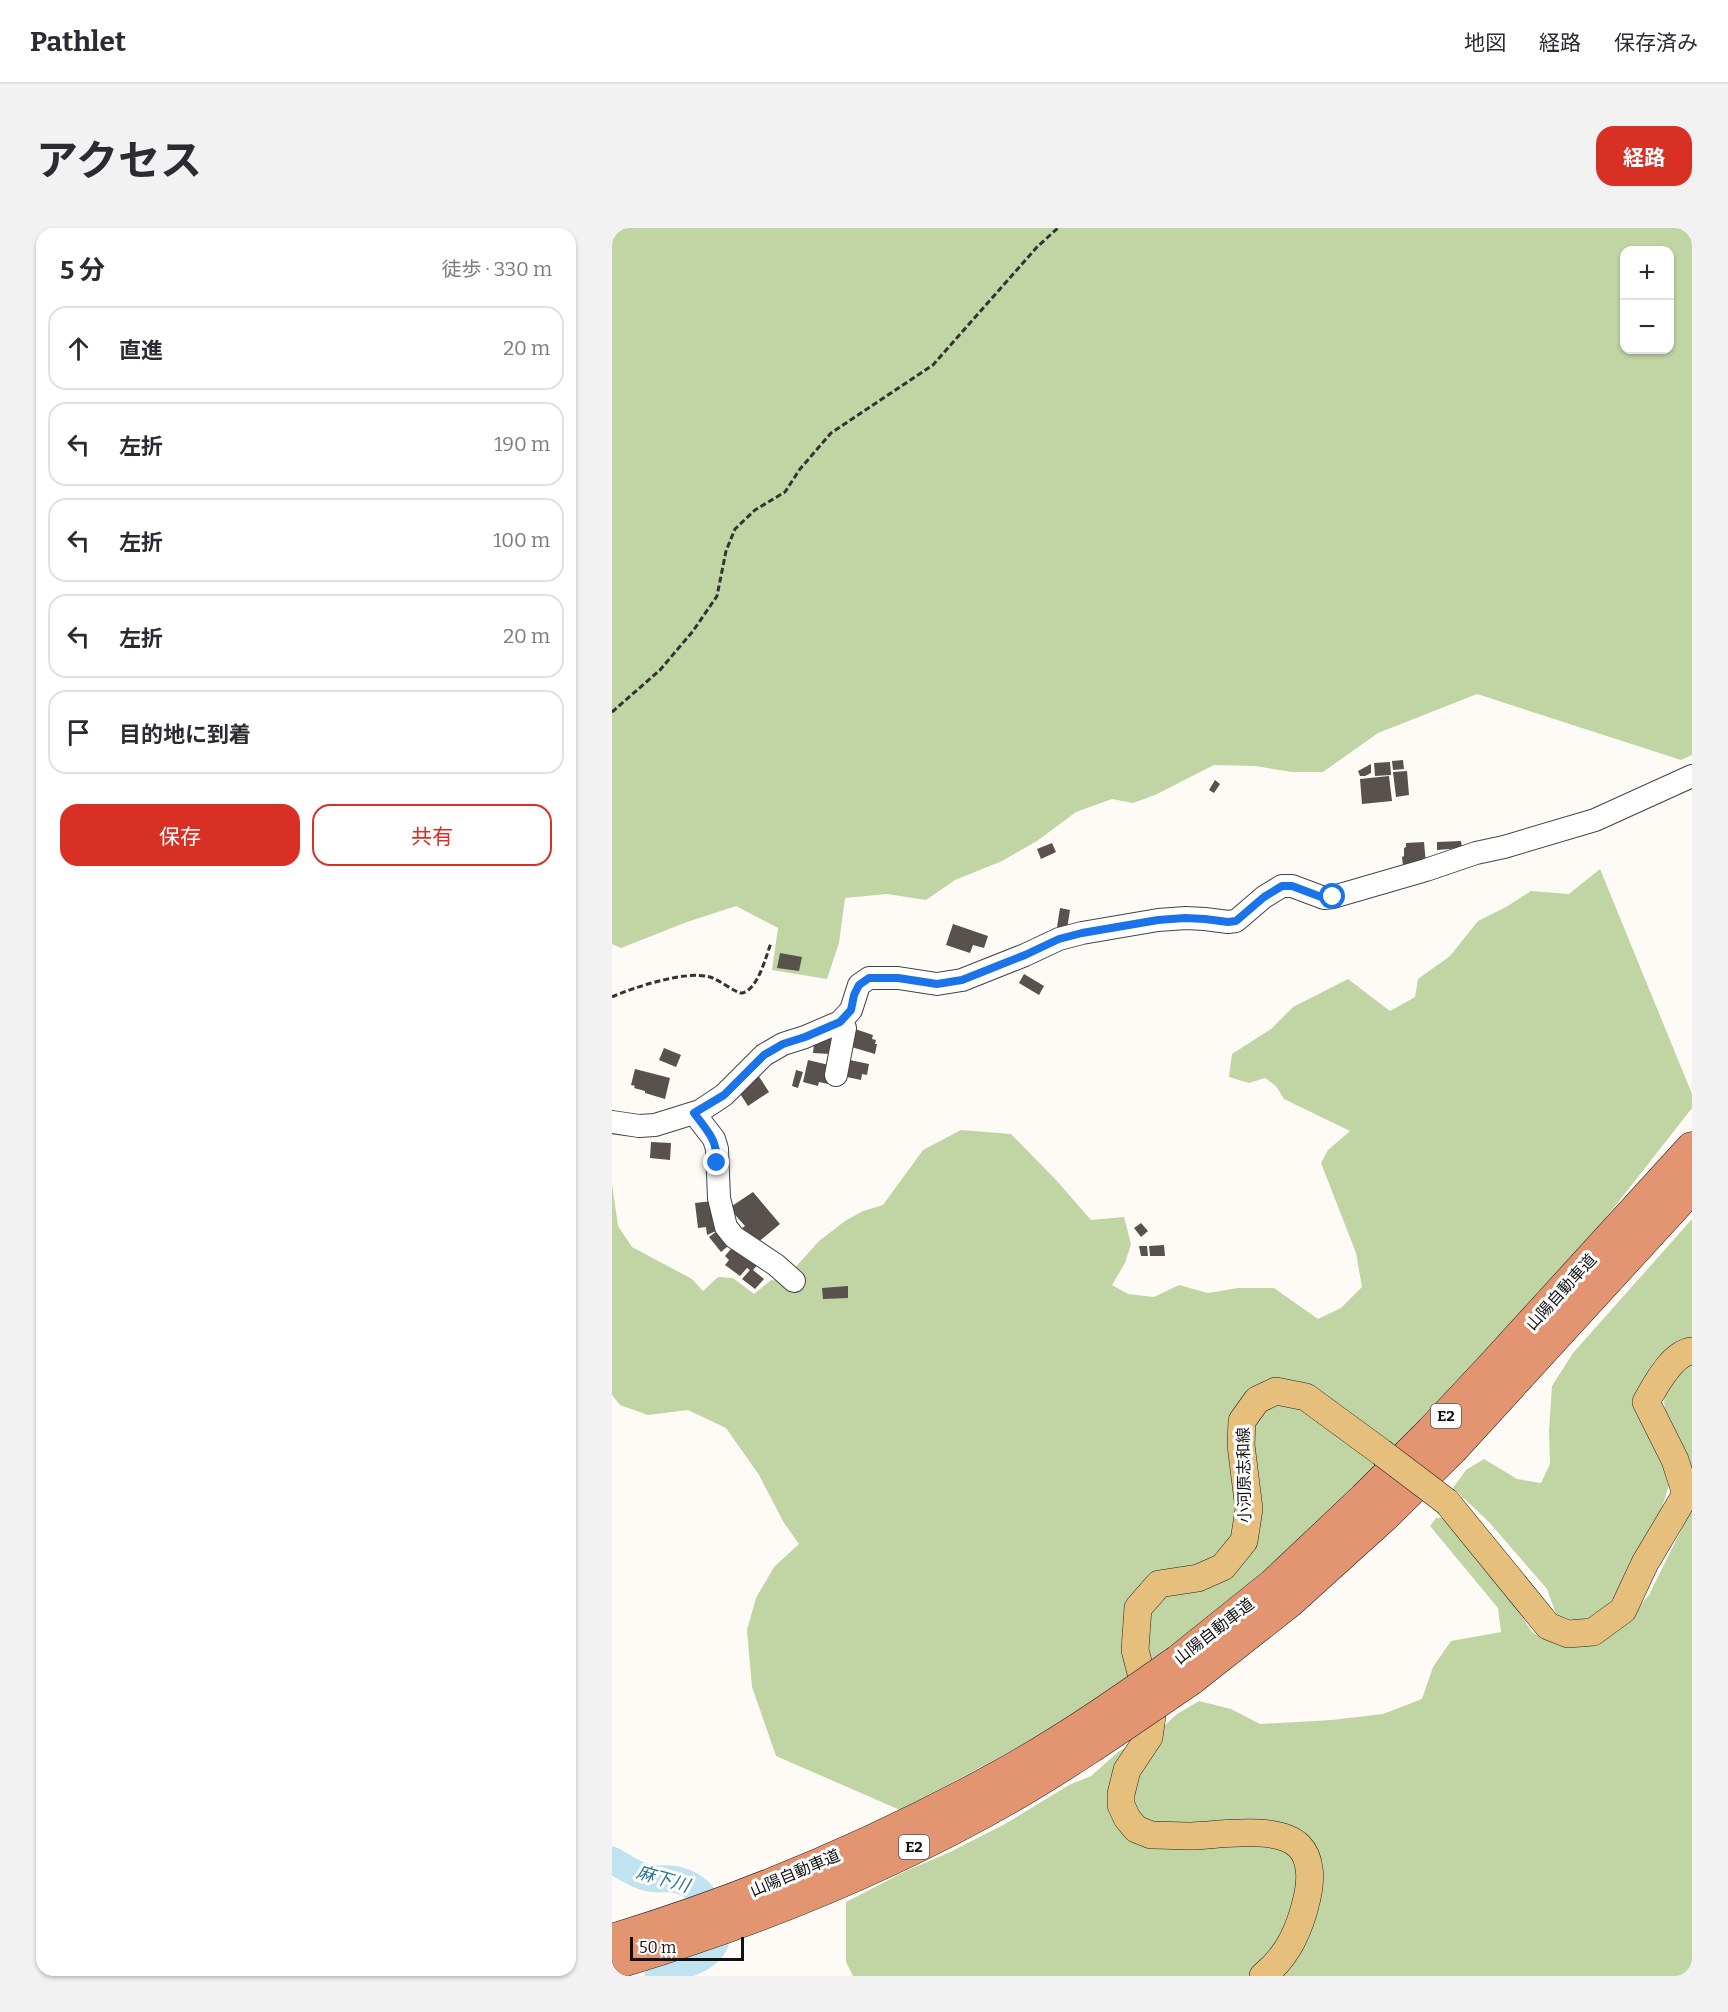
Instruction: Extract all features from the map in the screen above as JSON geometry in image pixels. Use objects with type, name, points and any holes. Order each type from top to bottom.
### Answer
[{"type":"highway","name":"山陽自動車道","points":[[612,1965],[681,1944],[806,1898],[917,1846],[1012,1796],[1097,1743],[1185,1670],[1390,1473],[1491,1368],[1692,1148]]},
{"type":"highway","name":"山陽自動車道","points":[[612,1940],[674,1921],[796,1874],[908,1823],[1003,1775],[1086,1725],[1185,1670],[1290,1601],[1418,1482],[1511,1386],[1692,1187]]},
{"type":"main road","name":"小河原志和線","points":[[1263,1976],[1291,1946],[1304,1911],[1309,1892],[1310,1875],[1307,1859],[1299,1846],[1287,1839],[1254,1833],[1151,1835],[1136,1829],[1127,1818],[1121,1805],[1121,1794],[1127,1770],[1149,1737],[1152,1716],[1136,1650],[1138,1608],[1159,1584],[1198,1578],[1223,1567],[1245,1541],[1249,1509],[1240,1445],[1242,1421],[1257,1400],[1276,1391],[1306,1397],[1447,1502],[1548,1626],[1568,1634],[1593,1632],[1623,1610],[1645,1563],[1686,1494],[1676,1460],[1646,1402],[1661,1373],[1686,1352],[1692,1352]]},
{"type":"street","points":[[612,1122],[639,1126],[655,1125],[694,1113],[724,1095],[764,1055],[783,1044],[840,1022],[851,1010],[859,985],[869,978],[898,978],[937,984],[962,980],[1059,939],[1082,933],[1158,920],[1185,918],[1236,921],[1264,897],[1282,886],[1292,886],[1324,898],[1333,897],[1476,853],[1595,820],[1692,776]]},
{"type":"street","points":[[836,1075],[845,1029],[840,1022]]},
{"type":"street","points":[[694,1113],[714,1139],[717,1149],[719,1197],[726,1227],[734,1237],[776,1265],[794,1281]]},
{"type":"path","points":[[612,712],[660,670],[693,631],[717,596],[726,551],[735,529],[755,510],[785,492],[800,469],[831,433],[933,365],[1038,246],[1058,228]]},
{"type":"path","points":[[612,997],[636,986],[699,974],[719,980],[736,993],[742,993],[751,988],[756,980],[771,943]]},
{"type":"green space","points":[[612,228],[1692,228],[1692,755],[1681,760],[1477,694],[1378,733],[1323,772],[1292,772],[1255,766],[1214,765],[1155,795],[1133,803],[1112,799],[1076,812],[1037,841],[1002,861],[955,880],[926,900],[887,894],[845,898],[839,943],[827,979],[772,970],[778,928],[736,906],[621,948],[612,944]]},
{"type":"green space","points":[[1600,869],[1692,1094],[1692,1108],[1471,1390],[1397,1464],[1174,1647],[1045,1733],[900,1810],[776,1756],[752,1687],[747,1630],[756,1598],[774,1567],[799,1544],[784,1523],[759,1475],[726,1428],[688,1410],[648,1415],[620,1405],[612,1395],[612,1184],[618,1226],[632,1247],[692,1279],[703,1291],[718,1277],[733,1278],[754,1294],[771,1280],[783,1281],[819,1241],[845,1221],[863,1211],[883,1205],[923,1150],[961,1130],[1011,1134],[1091,1220],[1124,1217],[1131,1244],[1125,1263],[1112,1285],[1128,1294],[1154,1297],[1179,1285],[1208,1293],[1238,1288],[1274,1288],[1318,1319],[1341,1308],[1362,1287],[1356,1253],[1321,1163],[1328,1150],[1350,1131],[1284,1099],[1276,1086],[1265,1078],[1249,1083],[1229,1077],[1232,1054],[1271,1029],[1293,1007],[1348,979],[1390,1011],[1415,997],[1418,979],[1450,956],[1478,921],[1531,891],[1569,894]]},
{"type":"green space","points":[[1692,1219],[1692,1339],[1680,1342],[1655,1360],[1640,1387],[1663,1456],[1669,1485],[1661,1511],[1620,1591],[1600,1614],[1577,1622],[1556,1614],[1547,1589],[1489,1522],[1453,1488],[1466,1470],[1484,1459],[1517,1479],[1541,1483],[1550,1464],[1549,1431],[1552,1386],[1573,1353]]},
{"type":"green space","points":[[1692,1364],[1692,1471],[1666,1415],[1664,1403],[1665,1392],[1675,1373]]},
{"type":"green space","points":[[1692,1508],[1692,1976],[853,1976],[846,1962],[846,1902],[1005,1824],[1069,1785],[1091,1776],[1118,1752],[1165,1725],[1177,1714],[1199,1701],[1231,1709],[1260,1724],[1332,1720],[1383,1714],[1422,1699],[1433,1667],[1451,1641],[1501,1632],[1498,1608],[1430,1526],[1436,1518],[1447,1518],[1499,1583],[1533,1633],[1560,1646],[1594,1643],[1623,1625],[1649,1595]]},
{"type":"building","points":[[1403,760],[1404,769],[1393,770],[1392,761]]},
{"type":"building","points":[[1390,762],[1391,775],[1375,776],[1374,763]]},
{"type":"building","points":[[1371,764],[1371,773],[1360,776],[1358,771]]},
{"type":"building","points":[[1407,771],[1409,795],[1396,797],[1393,772]]},
{"type":"building","points":[[1389,776],[1392,801],[1362,804],[1360,779]]},
{"type":"building","points":[[1215,780],[1220,784],[1214,793],[1209,790]]},
{"type":"building","points":[[1461,841],[1462,848],[1437,850],[1437,842]]},
{"type":"building","points":[[1424,842],[1426,864],[1403,866],[1402,857],[1406,843]]},
{"type":"building","points":[[1052,843],[1056,852],[1041,859],[1037,849]]},
{"type":"building","points":[[1060,908],[1070,910],[1067,929],[1057,927]]},
{"type":"building","points":[[953,924],[988,936],[984,948],[973,945],[970,953],[946,945]]},
{"type":"building","points":[[780,953],[802,957],[799,971],[777,968]]},
{"type":"building","points":[[1024,974],[1044,986],[1039,995],[1019,983]]},
{"type":"building","points":[[852,1028],[873,1035],[872,1039],[876,1040],[875,1044],[877,1044],[875,1054],[848,1046]]},
{"type":"building","points":[[815,1035],[835,1036],[830,1054],[813,1053]]},
{"type":"building","points":[[664,1048],[681,1055],[676,1067],[659,1060]]},
{"type":"building","points":[[845,1059],[869,1064],[867,1075],[862,1074],[861,1080],[842,1076]]},
{"type":"building","points":[[808,1060],[829,1065],[832,1068],[828,1084],[819,1082],[818,1086],[803,1082]]},
{"type":"building","points":[[635,1069],[670,1078],[665,1099],[645,1093],[631,1085]]},
{"type":"building","points":[[796,1070],[803,1072],[798,1088],[792,1086]]},
{"type":"building","points":[[758,1075],[769,1092],[748,1106],[737,1089]]},
{"type":"building","points":[[651,1142],[671,1143],[670,1160],[650,1158]]},
{"type":"building","points":[[753,1192],[780,1224],[756,1244],[742,1228],[745,1226],[729,1208]]},
{"type":"building","points":[[712,1201],[716,1231],[707,1235],[706,1227],[698,1228],[695,1203]]},
{"type":"building","points":[[1141,1223],[1148,1231],[1141,1237],[1134,1228]]},
{"type":"building","points":[[721,1228],[733,1242],[721,1252],[709,1237]]},
{"type":"building","points":[[736,1243],[760,1262],[753,1270],[764,1279],[755,1289],[742,1279],[750,1270],[747,1268],[740,1276],[725,1265],[729,1260],[725,1256]]},
{"type":"building","points":[[1164,1245],[1165,1256],[1150,1256],[1149,1246]]},
{"type":"building","points":[[1139,1246],[1147,1246],[1148,1256],[1141,1256]]},
{"type":"building","points":[[848,1286],[848,1298],[823,1299],[822,1288]]},
{"type":"waterway","name":"麻下川","points":[[612,1860],[645,1877],[674,1879],[686,1883],[699,1891],[712,1911],[717,1931],[711,1950],[695,1961],[658,1976]]},
{"type":"route","points":[[717,1163],[714,1139],[694,1113],[724,1095],[764,1055],[783,1044],[840,1022],[851,1010],[859,985],[869,978],[898,978],[937,984],[962,980],[1059,939],[1082,933],[1158,920],[1185,918],[1236,921],[1273,890],[1282,886],[1292,886],[1324,898],[1333,897]]}]
